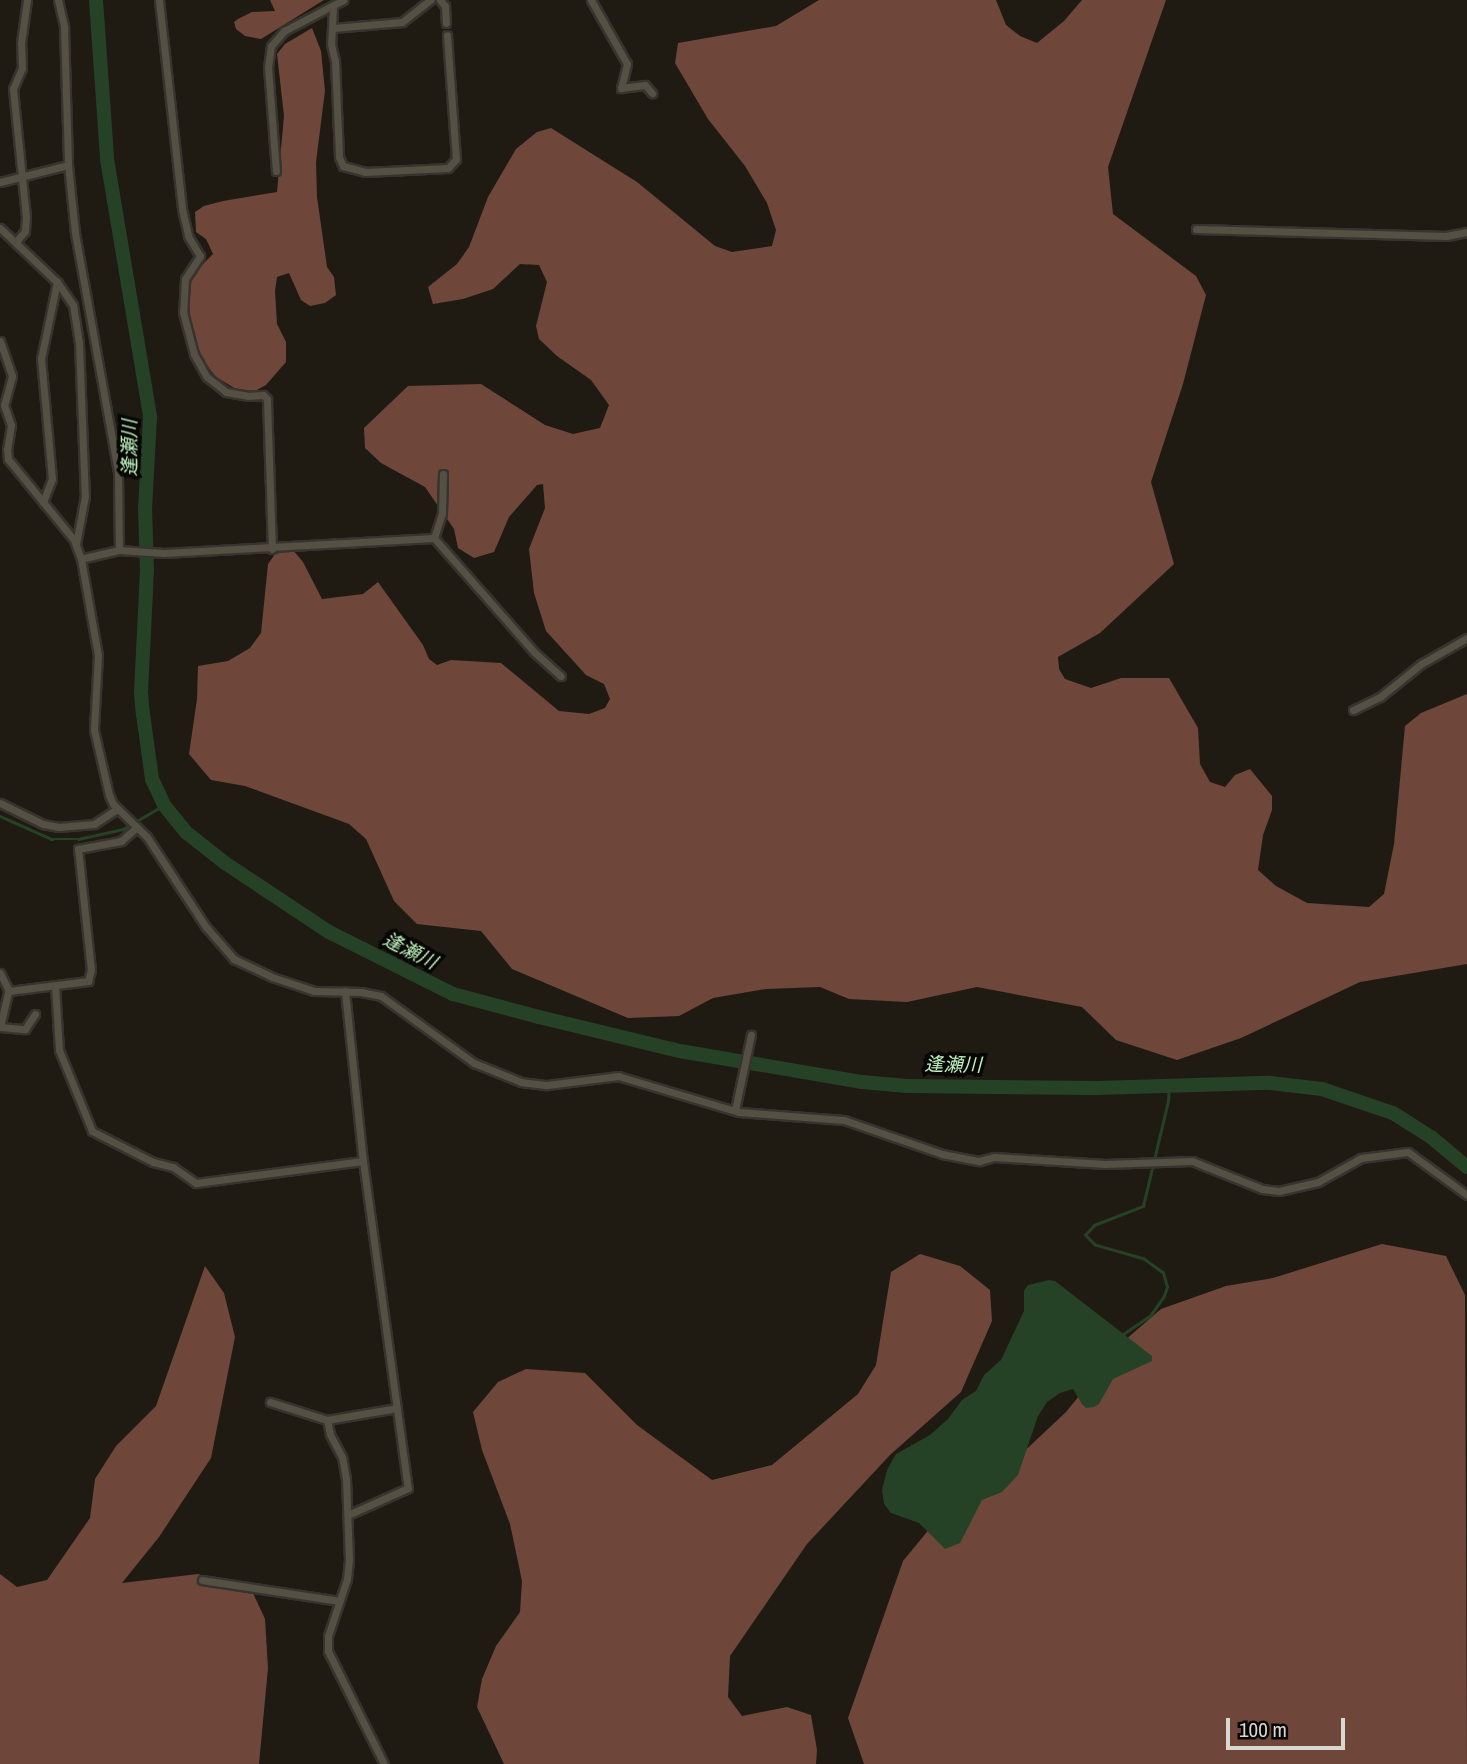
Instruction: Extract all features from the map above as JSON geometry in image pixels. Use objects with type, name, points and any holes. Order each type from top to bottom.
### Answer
[{"type":"street","points":[[16,242],[26,231],[13,89],[22,68],[21,43],[27,0]]},
{"type":"street","points":[[58,0],[64,27],[68,165],[75,233],[118,473],[122,550]]},
{"type":"street","points":[[159,0],[182,209],[185,227],[200,256],[185,279],[183,312],[194,354],[207,377],[226,392],[248,396],[263,395],[267,401],[272,548]]},
{"type":"street","points":[[276,171],[268,67],[271,46],[285,31],[333,8],[343,0]]},
{"type":"street","points":[[333,28],[402,22],[430,0]]},
{"type":"street","points":[[440,0],[446,23]]},
{"type":"street","points":[[591,0],[627,64],[621,88],[645,85],[652,93]]},
{"type":"street","points":[[333,8],[331,44],[335,61],[339,158],[343,166],[365,172],[448,168],[456,159],[447,35]]},
{"type":"street","points":[[0,182],[68,165]]},
{"type":"street","points":[[0,228],[57,282],[73,306],[78,330],[85,496],[76,544]]},
{"type":"street","points":[[1196,229],[1446,236],[1467,232]]},
{"type":"street","points":[[43,502],[52,479],[41,359],[57,282]]},
{"type":"street","points":[[78,330],[93,326]]},
{"type":"street","points":[[0,341],[12,376],[4,400],[12,430],[7,456],[76,544],[81,559],[98,655],[94,730],[108,795],[117,809],[147,837],[216,942],[234,958],[295,986],[314,991],[345,991],[381,996],[474,1063],[506,1078],[547,1085],[618,1076],[735,1111],[770,1117],[844,1120],[942,1154],[979,1161],[994,1157],[1105,1164],[1192,1161],[1262,1189],[1279,1191],[1318,1182],[1361,1158],[1408,1152],[1467,1195]]},
{"type":"street","points":[[434,538],[442,514],[443,474]]},
{"type":"street","points":[[81,559],[122,550],[155,553],[434,538]]},
{"type":"street","points":[[434,538],[534,652],[561,676]]},
{"type":"street","points":[[1353,710],[1380,697],[1421,664],[1467,638]]},
{"type":"street","points":[[0,803],[43,824],[59,827],[94,824],[117,809]]},
{"type":"street","points":[[8,991],[86,982],[91,976],[78,849],[121,841],[136,826]]},
{"type":"street","points":[[0,973],[8,991],[0,1027],[26,1029],[34,1014]]},
{"type":"street","points":[[55,986],[59,1050],[92,1131],[153,1163],[180,1170],[196,1183],[363,1161]]},
{"type":"street","points":[[345,991],[363,1161],[408,1488],[348,1515]]},
{"type":"street","points":[[735,1111],[751,1035]]},
{"type":"street","points":[[270,1402],[327,1420],[397,1408]]},
{"type":"street","points":[[327,1420],[330,1434],[342,1457],[348,1515],[349,1568],[328,1636],[328,1651],[384,1764]]},
{"type":"street","points":[[202,1580],[339,1601]]},
{"type":"shaded area","points":[[270,0],[324,0],[261,39],[245,36],[236,29],[234,22],[252,12],[275,11]]},
{"type":"shaded area","points":[[819,0],[996,0],[1006,25],[1020,36],[1037,43],[1064,21],[1082,0],[1166,0],[1108,167],[1113,214],[1196,276],[1206,295],[1183,384],[1151,482],[1174,564],[1100,633],[1058,657],[1059,669],[1065,679],[1091,688],[1121,678],[1169,678],[1198,728],[1200,764],[1210,782],[1225,787],[1235,775],[1250,769],[1272,796],[1272,810],[1263,835],[1258,870],[1276,886],[1307,903],[1369,907],[1384,894],[1394,844],[1405,726],[1421,713],[1467,694],[1467,964],[1360,982],[1241,1038],[1177,1060],[1116,1040],[1082,1007],[977,987],[907,1002],[849,999],[820,987],[766,989],[713,998],[679,1016],[628,1018],[512,969],[481,931],[417,924],[394,901],[366,839],[349,824],[245,786],[211,780],[189,754],[197,699],[198,666],[228,661],[250,648],[261,633],[268,564],[275,554],[293,550],[303,562],[322,599],[363,594],[378,582],[423,645],[429,659],[437,665],[451,660],[501,663],[559,711],[589,714],[605,708],[610,699],[604,684],[586,675],[546,631],[534,593],[529,549],[545,508],[543,484],[537,485],[509,517],[494,552],[474,558],[458,548],[454,529],[425,487],[381,463],[365,448],[364,428],[408,386],[481,384],[545,425],[573,434],[600,428],[609,405],[591,380],[557,356],[539,339],[536,326],[547,282],[539,265],[520,264],[493,289],[463,299],[433,304],[428,287],[457,264],[469,247],[488,197],[516,149],[537,132],[551,128],[637,182],[715,246],[732,252],[772,246],[776,230],[767,203],[745,166],[708,119],[675,63],[678,43],[776,26]]},
{"type":"shaded area","points":[[312,28],[321,51],[325,91],[316,162],[317,197],[327,267],[334,277],[336,295],[325,303],[310,306],[301,300],[289,273],[277,277],[277,324],[286,342],[286,362],[266,385],[255,391],[236,389],[216,377],[201,358],[191,327],[189,306],[192,275],[213,254],[206,239],[196,232],[195,212],[204,206],[223,201],[277,192],[284,116],[277,54],[285,44]]},
{"type":"shaded area","points":[[1382,1244],[1446,1256],[1465,1295],[1467,1764],[864,1764],[848,1718],[903,1561],[945,1510],[1014,1461],[1066,1412],[1124,1341],[1161,1309],[1226,1286],[1273,1278]]},
{"type":"shaded area","points":[[920,1254],[960,1266],[990,1290],[992,1321],[961,1392],[890,1455],[807,1544],[730,1656],[728,1697],[742,1716],[787,1707],[811,1715],[817,1750],[816,1764],[504,1764],[477,1707],[482,1679],[496,1646],[520,1612],[522,1581],[510,1524],[482,1450],[473,1412],[498,1382],[526,1369],[585,1373],[637,1425],[712,1480],[772,1465],[858,1394],[876,1365],[891,1272]]},
{"type":"shaded area","points":[[205,1266],[224,1293],[235,1337],[211,1458],[159,1537],[122,1583],[198,1574],[253,1593],[265,1619],[268,1668],[259,1764],[0,1764],[0,1574],[17,1587],[47,1580],[90,1518],[95,1479],[116,1446],[156,1406]]},
{"type":"shaded area","points":[[1055,1281],[1152,1356],[1152,1361],[1113,1379],[1099,1404],[1094,1407],[1086,1408],[1073,1389],[1060,1393],[1047,1402],[1038,1416],[1018,1475],[1002,1492],[982,1500],[960,1543],[945,1549],[919,1523],[891,1513],[884,1504],[882,1490],[887,1470],[896,1454],[930,1435],[948,1419],[962,1400],[976,1391],[984,1375],[1001,1360],[1024,1311],[1024,1291],[1028,1285]]},
{"type":"waterway","name":"逢瀬川","points":[[96,0],[107,159],[150,417],[145,508],[147,570],[141,693],[143,714],[152,779],[164,805],[187,833],[225,863],[329,932],[453,994],[539,1017],[680,1051],[862,1082],[907,1086],[1097,1088],[1270,1083],[1322,1089],[1393,1113],[1431,1137],[1467,1167]]},
{"type":"waterway","points":[[0,816],[52,839],[78,839],[123,829],[164,805]]},
{"type":"waterway","points":[[1123,1334],[1150,1316],[1164,1296],[1167,1287],[1163,1273],[1144,1259],[1095,1245],[1085,1235],[1094,1225],[1143,1206],[1168,1101],[1169,1086]]}]
